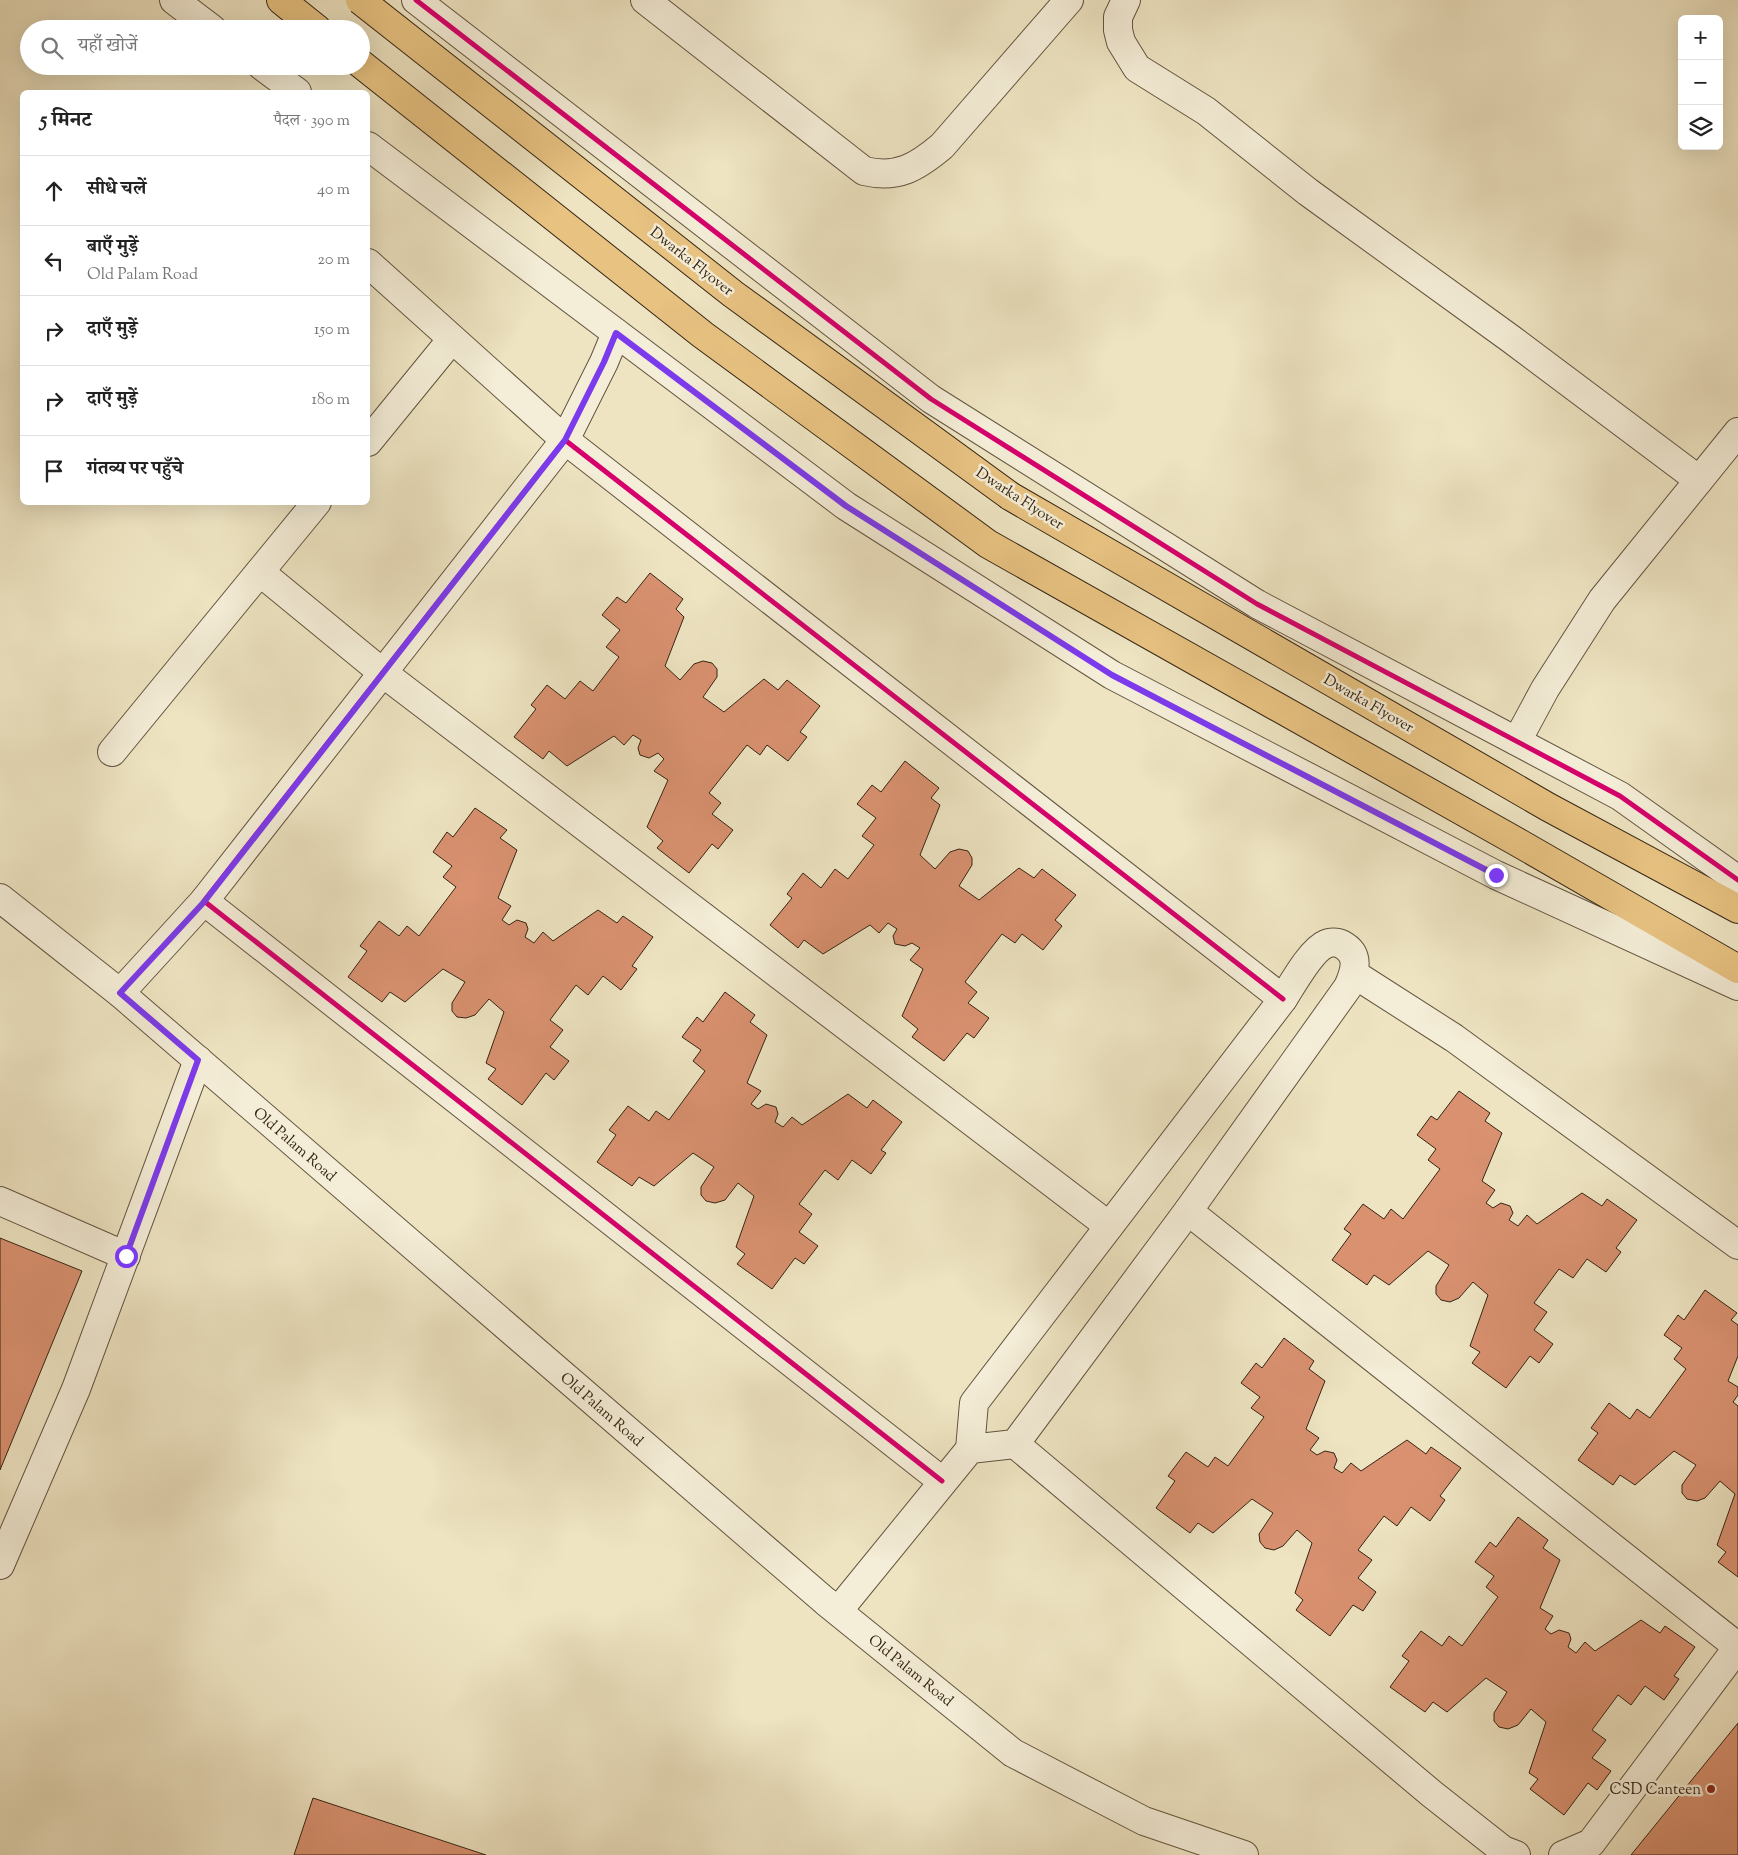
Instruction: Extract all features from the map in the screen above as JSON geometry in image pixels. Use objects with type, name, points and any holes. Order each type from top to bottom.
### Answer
[{"type":"main road","points":[[281,0],[306,20]]},
{"type":"main road","name":"Dwarka Flyover","points":[[360,0],[733,294],[1010,496],[1548,807],[1737,908]]},
{"type":"main road","points":[[370,71],[703,335],[988,544],[1511,838],[1738,969]]},
{"type":"street","points":[[174,0],[200,20]]},
{"type":"street","points":[[416,0],[931,399],[1257,604],[1620,796],[1738,880]]},
{"type":"street","points":[[644,0],[864,171],[879,175],[900,172],[919,165],[942,146],[1069,0]]},
{"type":"street","points":[[1126,0],[1118,17],[1118,30],[1121,42],[1137,68],[1206,111],[1308,192],[1519,345],[1699,480]]},
{"type":"street","points":[[274,75],[294,90]]},
{"type":"street","points":[[370,148],[846,506],[1112,675],[1496,875],[1738,986]]},
{"type":"street","points":[[370,265],[565,440],[1283,999]]},
{"type":"street","points":[[120,993],[204,902],[565,440],[604,362],[616,333]]},
{"type":"street","points":[[370,440],[452,339]]},
{"type":"street","points":[[1516,741],[1544,689],[1602,600],[1738,432]]},
{"type":"street","points":[[112,752],[316,505]]},
{"type":"street","points":[[260,572],[383,672],[1109,1226]]},
{"type":"street","name":"Old Palam Road","points":[[0,898],[120,993],[838,1612],[1014,1753],[1144,1820],[1244,1855]]},
{"type":"street","points":[[204,902],[942,1481]]},
{"type":"street","points":[[838,1612],[916,1517],[942,1481],[970,1449],[974,1403],[1283,999],[1313,956],[1326,944],[1338,942],[1349,948],[1356,959],[1354,974],[1344,994],[1188,1211],[1014,1444]]},
{"type":"street","points":[[1354,974],[1454,1038],[1738,1245]]},
{"type":"street","points":[[0,1565],[76,1389],[198,1060]]},
{"type":"street","points":[[0,1201],[126,1256]]},
{"type":"street","points":[[1188,1211],[1738,1647],[1591,1843],[1562,1855]]},
{"type":"street","points":[[970,1449],[1014,1444],[1432,1794],[1503,1850],[1516,1855]]},
{"type":"building","points":[[650,573],[683,599],[676,609],[684,617],[665,666],[680,680],[694,664],[703,661],[712,663],[717,669],[717,677],[703,697],[724,712],[764,679],[778,690],[787,680],[820,706],[800,732],[807,737],[788,761],[767,745],[760,755],[747,745],[709,793],[721,803],[712,814],[733,830],[718,849],[712,844],[689,873],[657,848],[663,841],[647,827],[668,780],[654,771],[664,759],[658,753],[649,758],[640,755],[638,748],[641,740],[633,735],[624,745],[614,736],[567,766],[549,751],[543,759],[514,737],[536,709],[531,705],[547,685],[565,699],[580,681],[593,691],[619,657],[606,647],[620,630],[602,615],[617,597],[626,603]]},
{"type":"building","points":[[905,761],[939,788],[931,798],[940,805],[920,855],[935,869],[950,852],[959,849],[968,851],[972,858],[972,865],[959,886],[979,900],[1019,868],[1034,878],[1042,869],[1076,895],[1055,920],[1062,926],[1043,950],[1022,934],[1015,943],[1002,934],[965,982],[977,992],[968,1003],[989,1018],[974,1038],[967,1033],[944,1061],[912,1037],[918,1029],[902,1016],[923,969],[910,960],[920,948],[912,943],[905,946],[895,944],[893,936],[897,929],[888,923],[879,933],[870,925],[823,954],[804,940],[798,948],[770,925],[792,898],[787,894],[803,873],[821,888],[835,869],[848,879],[874,845],[862,836],[876,818],[857,804],[872,785],[881,792]]},
{"type":"building","points":[[475,808],[507,830],[500,838],[517,850],[498,898],[511,906],[502,920],[509,925],[517,920],[526,923],[528,929],[525,937],[534,943],[543,932],[553,941],[598,910],[617,923],[623,916],[653,937],[632,966],[637,969],[621,990],[603,976],[588,995],[576,985],[550,1020],[563,1030],[550,1047],[569,1061],[554,1080],[546,1073],[522,1105],[488,1079],[496,1069],[486,1063],[504,1012],[489,999],[475,1015],[466,1018],[457,1017],[452,1011],[452,1003],[465,982],[443,969],[405,1002],[390,992],[382,1002],[348,977],[367,951],[360,946],[379,921],[399,936],[407,926],[419,936],[456,887],[443,877],[452,866],[433,852],[447,832],[453,837]]},
{"type":"building","points":[[725,992],[755,1015],[750,1022],[767,1035],[747,1083],[761,1091],[751,1104],[758,1109],[766,1104],[776,1107],[778,1114],[775,1122],[783,1127],[792,1117],[802,1125],[848,1094],[867,1108],[873,1100],[902,1122],[881,1150],[886,1153],[871,1174],[852,1160],[838,1180],[825,1170],[799,1204],[812,1214],[799,1232],[818,1246],[804,1264],[795,1258],[772,1289],[737,1264],[745,1254],[736,1247],[754,1196],[738,1183],[725,1200],[715,1203],[706,1201],[701,1195],[701,1187],[714,1167],[693,1153],[654,1186],[639,1177],[632,1186],[597,1162],[616,1135],[609,1130],[628,1106],[649,1121],[656,1111],[669,1120],[705,1071],[693,1061],[701,1050],[682,1037],[697,1017],[703,1022]]},
{"type":"building","points":[[1459,1091],[1490,1113],[1485,1121],[1502,1133],[1482,1181],[1495,1190],[1486,1203],[1493,1208],[1501,1203],[1510,1206],[1513,1213],[1509,1220],[1518,1226],[1527,1215],[1537,1224],[1582,1193],[1602,1206],[1607,1199],[1637,1220],[1616,1248],[1621,1252],[1606,1272],[1587,1259],[1573,1278],[1559,1269],[1534,1303],[1547,1312],[1534,1330],[1553,1344],[1539,1363],[1530,1356],[1506,1388],[1472,1363],[1480,1352],[1470,1346],[1488,1295],[1473,1282],[1459,1298],[1450,1302],[1441,1300],[1436,1294],[1436,1286],[1449,1265],[1428,1251],[1389,1285],[1374,1275],[1367,1285],[1332,1260],[1351,1234],[1344,1229],[1363,1204],[1384,1219],[1391,1209],[1403,1219],[1440,1169],[1428,1160],[1436,1149],[1417,1135],[1431,1116],[1437,1120]]},
{"type":"building","points":[[0,1238],[82,1271],[0,1470]]},
{"type":"building","points":[[1705,1290],[1737,1313],[1731,1320],[1738,1325],[1738,1356],[1728,1381],[1738,1387],[1738,1395],[1733,1402],[1738,1406],[1738,1577],[1718,1562],[1726,1552],[1717,1545],[1735,1494],[1720,1481],[1705,1498],[1697,1501],[1687,1499],[1682,1493],[1682,1485],[1696,1465],[1674,1451],[1635,1485],[1620,1475],[1613,1485],[1578,1460],[1598,1433],[1591,1428],[1609,1403],[1630,1419],[1637,1409],[1650,1418],[1686,1369],[1674,1359],[1682,1348],[1664,1335],[1678,1315],[1684,1320]]},
{"type":"building","points":[[1284,1338],[1314,1361],[1309,1369],[1325,1381],[1306,1429],[1319,1438],[1310,1450],[1317,1455],[1325,1451],[1334,1453],[1337,1460],[1334,1468],[1342,1473],[1351,1463],[1361,1471],[1407,1440],[1426,1454],[1431,1447],[1461,1468],[1440,1496],[1445,1500],[1430,1521],[1411,1507],[1397,1526],[1384,1516],[1358,1550],[1372,1560],[1358,1578],[1376,1592],[1363,1611],[1353,1605],[1330,1636],[1296,1610],[1303,1600],[1295,1593],[1312,1543],[1297,1530],[1283,1546],[1274,1550],[1265,1548],[1260,1542],[1259,1534],[1273,1513],[1252,1499],[1213,1533],[1198,1523],[1190,1533],[1156,1508],[1175,1481],[1168,1476],[1186,1452],[1208,1467],[1215,1457],[1228,1466],[1264,1417],[1251,1408],[1260,1397],[1241,1383],[1256,1363],[1262,1368]]},
{"type":"building","points":[[1518,1517],[1548,1540],[1543,1548],[1560,1560],[1540,1608],[1553,1616],[1545,1629],[1551,1634],[1559,1630],[1569,1633],[1571,1639],[1568,1647],[1576,1653],[1585,1642],[1595,1651],[1641,1620],[1660,1633],[1665,1626],[1695,1647],[1674,1676],[1679,1679],[1664,1700],[1645,1686],[1631,1705],[1618,1695],[1592,1730],[1606,1740],[1592,1758],[1611,1771],[1597,1790],[1588,1783],[1564,1815],[1530,1789],[1538,1779],[1529,1773],[1546,1722],[1531,1709],[1518,1725],[1508,1729],[1499,1727],[1494,1721],[1494,1713],[1507,1692],[1486,1678],[1447,1712],[1433,1702],[1425,1712],[1390,1687],[1409,1661],[1402,1656],[1421,1631],[1442,1646],[1449,1636],[1462,1646],[1498,1597],[1486,1587],[1494,1576],[1475,1562],[1490,1542],[1496,1547]]},
{"type":"building","name":"CSD Canteen","points":[[1738,1723],[1738,1855],[1631,1855]]},
{"type":"building","points":[[313,1798],[486,1855],[294,1855]]},
{"type":"cycle path","points":[[416,0],[931,399],[1257,604],[1620,796],[1738,880]]},
{"type":"cycle path","points":[[942,1481],[204,901],[565,440],[1283,999]]},
{"type":"place","name":"CSD Canteen","points":[[1711,1789]]},
{"type":"route","points":[[126,1256],[198,1060],[120,993],[204,902],[565,440],[604,362],[616,333],[846,506],[1112,675],[1496,875]]}]
